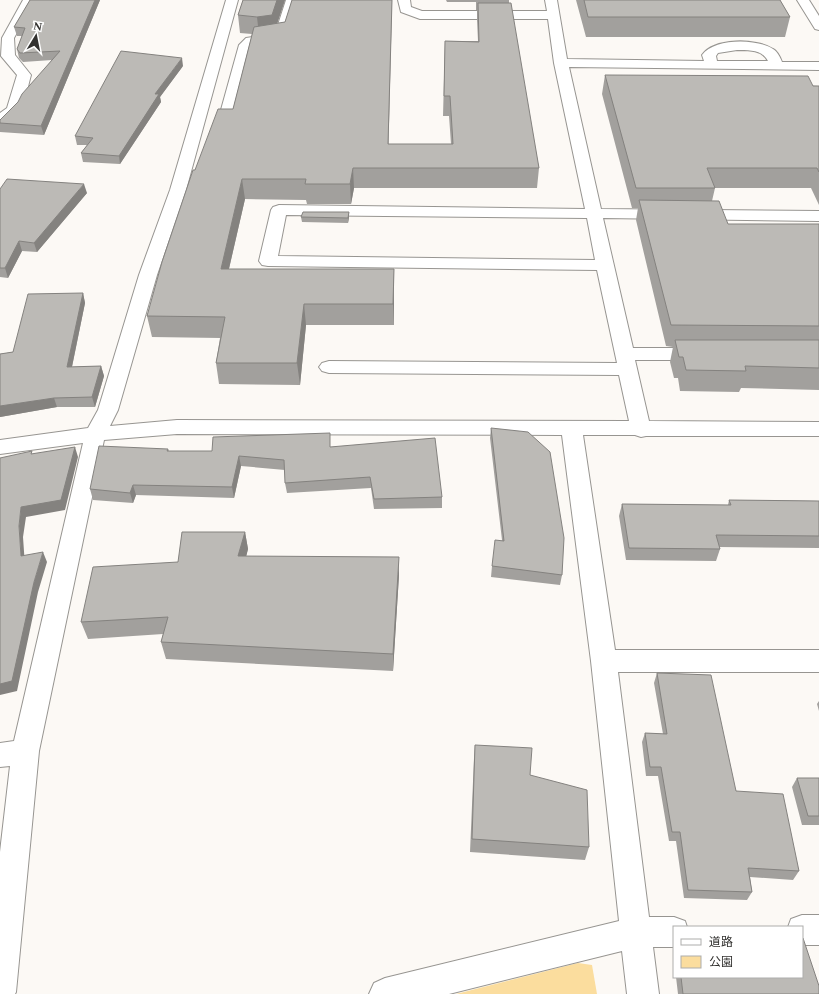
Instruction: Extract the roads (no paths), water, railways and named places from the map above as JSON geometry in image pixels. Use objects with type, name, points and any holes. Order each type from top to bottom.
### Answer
[{"type":"street","points":[[0,119],[14,110],[24,75],[8,56],[8,38],[29,0]]},
{"type":"street","points":[[0,992],[12,753],[95,434],[108,410],[148,275],[178,190],[232,0]]},
{"type":"street","points":[[226,117],[245,45],[251,41],[280,37],[292,0]]},
{"type":"street","points":[[388,0],[404,0],[405,9],[420,15],[553,15]]},
{"type":"street","points":[[551,0],[561,63],[641,430]]},
{"type":"street","points":[[803,0],[819,26]]},
{"type":"street","points":[[711,65],[709,55],[713,49],[724,46],[744,46],[758,48],[768,52],[778,66]]},
{"type":"street","points":[[561,63],[819,66]]},
{"type":"street","points":[[604,265],[268,261],[279,210],[593,215],[819,216]]},
{"type":"street","points":[[329,367],[626,361],[718,354]]},
{"type":"street","points":[[0,447],[95,434],[177,428],[641,430],[819,429]]},
{"type":"street","points":[[572,429],[604,661],[637,932],[643,994]]},
{"type":"street","points":[[604,661],[819,661]]},
{"type":"street","points":[[803,930],[819,930]]},
{"type":"street","points":[[385,994],[637,932],[673,932]]}]
